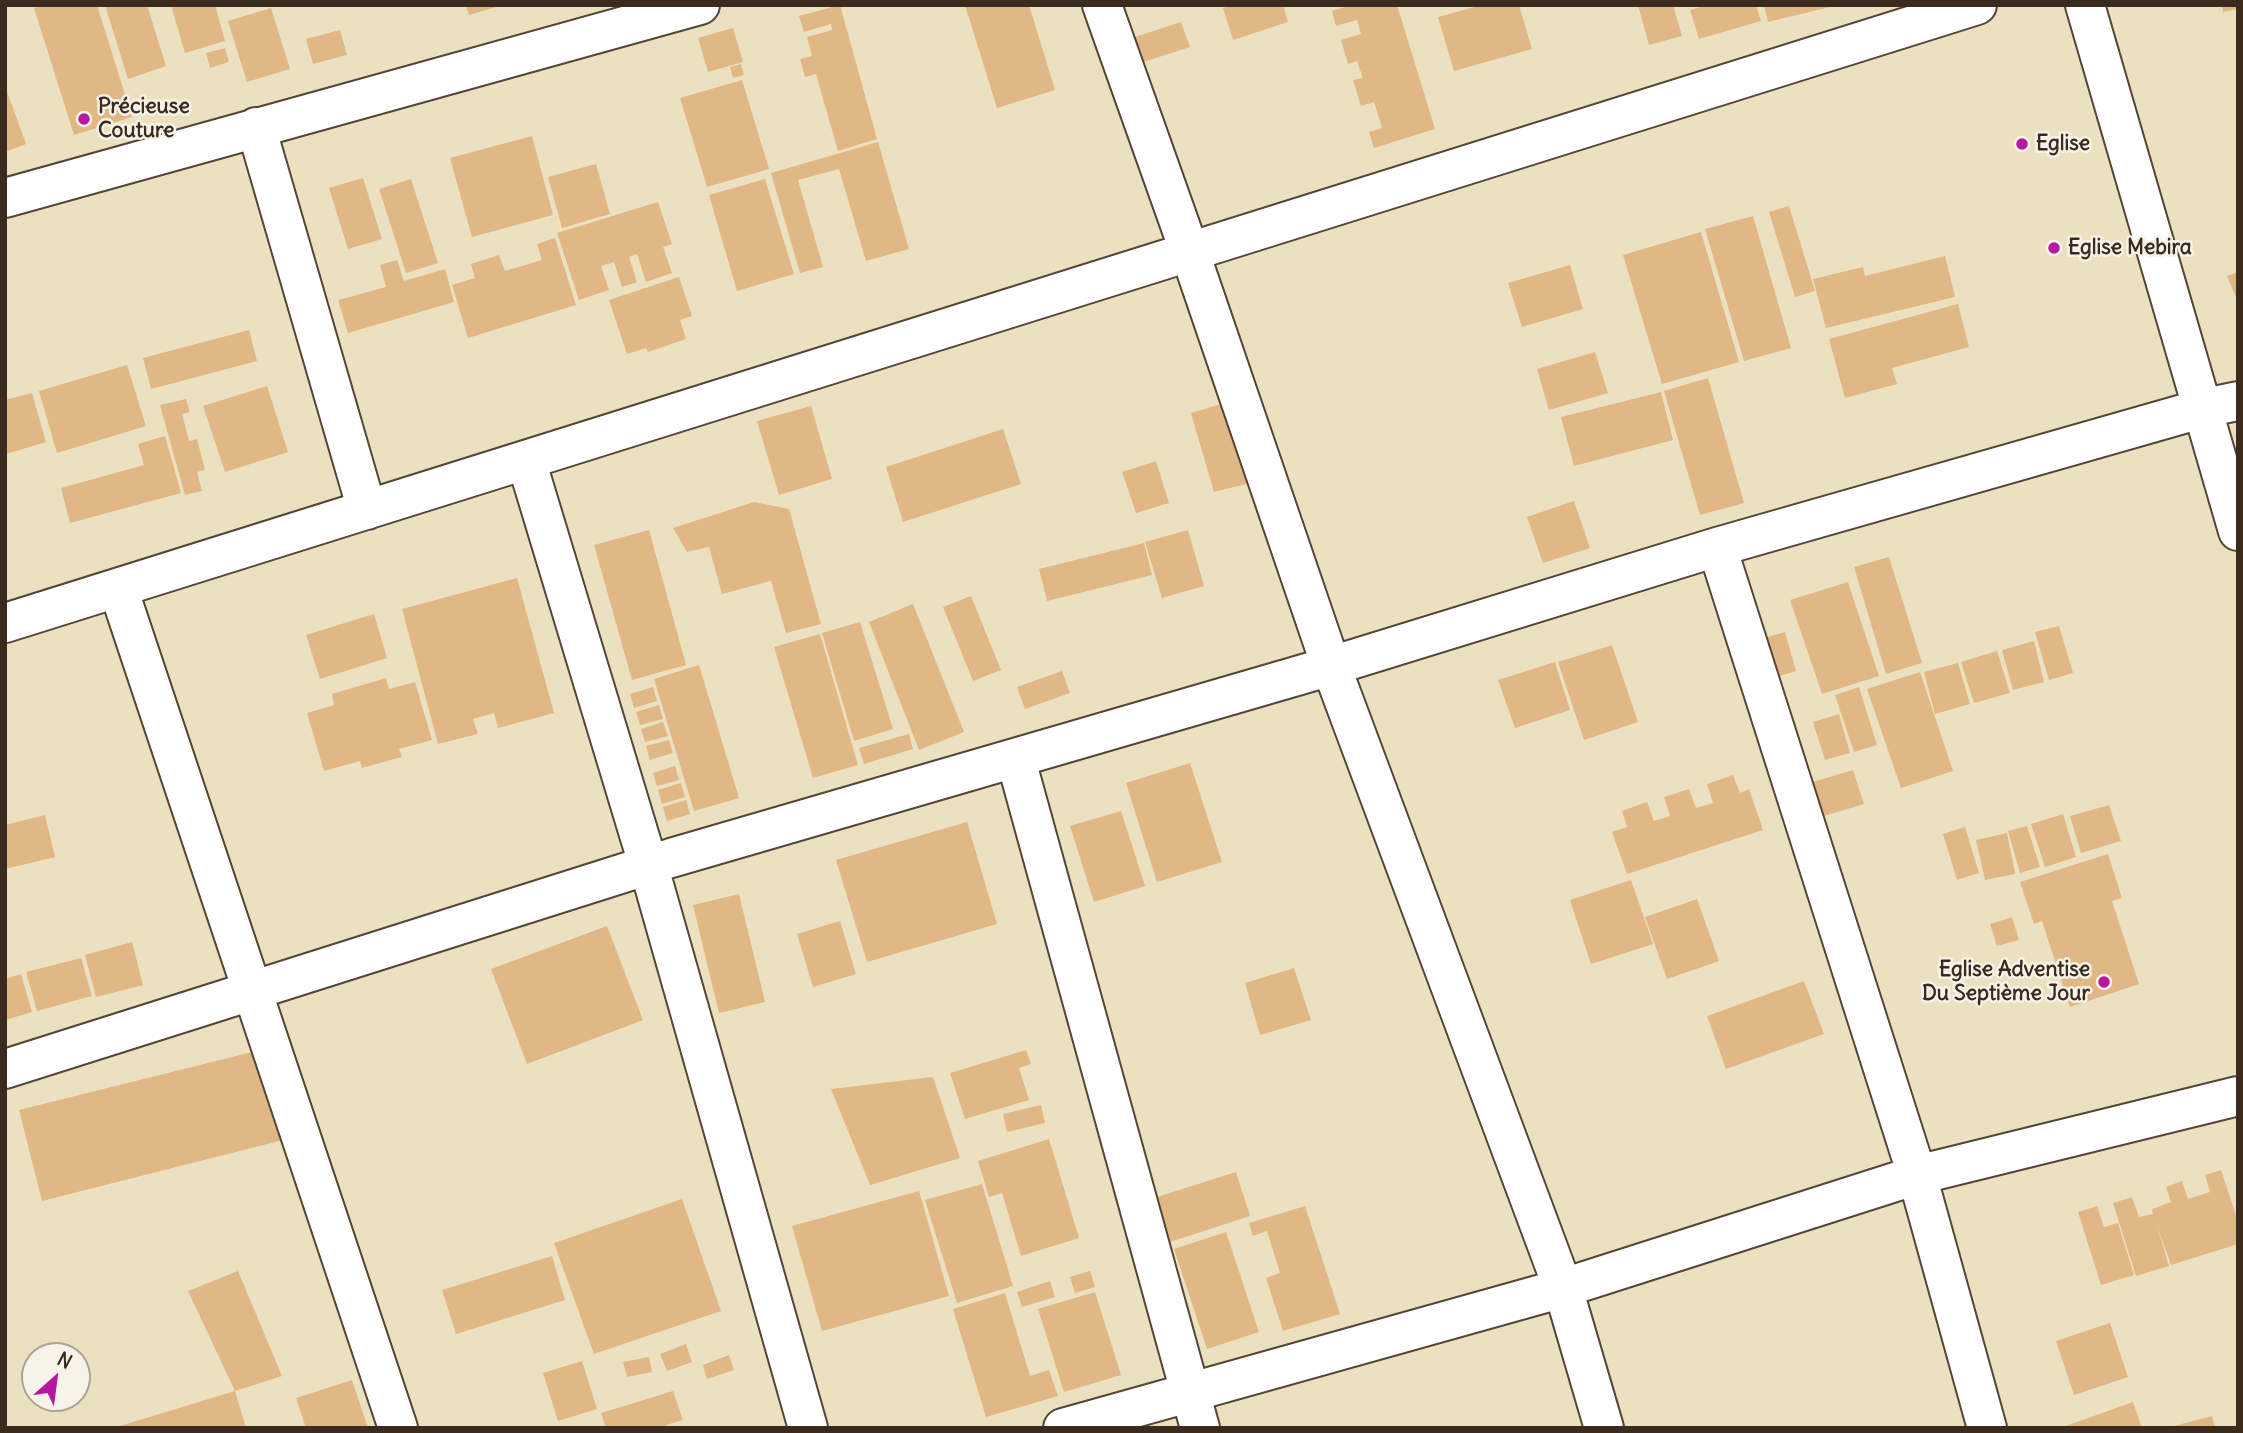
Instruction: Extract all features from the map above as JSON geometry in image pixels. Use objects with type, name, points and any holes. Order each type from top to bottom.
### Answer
[{"type":"street","points":[[5,198],[700,5]]},
{"type":"street","points":[[1102,5],[1331,666],[1563,1288],[1604,1428]]},
{"type":"street","points":[[5,623],[1977,5]]},
{"type":"street","points":[[2085,5],[2221,405],[2238,531]]},
{"type":"street","points":[[256,127],[367,510]]},
{"type":"street","points":[[5,1069],[648,864],[1016,760],[1717,547],[2221,405]]},
{"type":"street","points":[[526,460],[648,864],[808,1428]]},
{"type":"street","points":[[1717,547],[1917,1175],[1987,1428]]},
{"type":"street","points":[[118,588],[398,1428]]},
{"type":"street","points":[[1016,760],[1194,1410]]},
{"type":"street","points":[[1063,1428],[1194,1410],[1917,1175],[2238,1096]]},
{"type":"building","points":[[43,5],[97,5],[132,117],[74,135],[34,8]]},
{"type":"building","points":[[105,5],[147,5],[166,66],[128,79]]},
{"type":"building","points":[[171,5],[215,5],[225,41],[185,53]]},
{"type":"building","points":[[466,5],[500,5],[500,6],[469,15]]},
{"type":"building","points":[[840,5],[877,139],[838,151],[816,74],[805,77],[800,59],[812,56],[807,37],[832,30],[831,24],[804,32],[799,16]]},
{"type":"building","points":[[965,5],[1029,5],[1055,90],[997,108]]},
{"type":"building","points":[[1233,5],[1283,5],[1288,22],[1233,40],[1223,8]]},
{"type":"building","points":[[1352,5],[1397,5],[1435,129],[1374,148],[1369,132],[1382,128],[1374,102],[1361,106],[1353,80],[1363,78],[1357,61],[1348,64],[1341,40],[1361,34],[1357,20],[1336,26],[1332,11]]},
{"type":"building","points":[[1482,5],[1519,5],[1532,49],[1454,71],[1438,17]]},
{"type":"building","points":[[1638,5],[1673,5],[1682,36],[1649,45]]},
{"type":"building","points":[[1708,5],[1756,5],[1761,21],[1699,39],[1690,10]]},
{"type":"building","points":[[1764,5],[1834,5],[1834,6],[1768,22]]},
{"type":"building","points":[[2222,5],[2238,5],[2238,9],[2223,12]]},
{"type":"building","points":[[271,8],[290,69],[247,82],[228,21]]},
{"type":"building","points":[[1181,22],[1190,47],[1131,66],[1123,41]]},
{"type":"building","points":[[733,28],[743,62],[708,72],[698,38]]},
{"type":"building","points":[[340,30],[347,55],[313,64],[306,39]]},
{"type":"building","points":[[225,48],[229,62],[210,68],[206,53]]},
{"type":"building","points":[[741,64],[744,75],[733,78],[730,67]]},
{"type":"building","points":[[742,80],[769,169],[707,187],[680,98]]},
{"type":"building","points":[[5,86],[26,144],[5,152]]},
{"type":"building","points":[[532,136],[553,215],[472,237],[450,158]]},
{"type":"building","points":[[878,142],[909,249],[866,261],[839,169],[798,180],[823,267],[800,273],[771,173]]},
{"type":"building","points":[[596,164],[610,214],[562,228],[548,177]]},
{"type":"building","points":[[363,178],[382,239],[348,249],[329,188]]},
{"type":"building","points":[[411,179],[438,263],[406,273],[379,189]]},
{"type":"building","points":[[765,179],[794,274],[737,291],[709,195]]},
{"type":"building","points":[[658,202],[672,244],[663,247],[672,273],[646,282],[637,254],[629,257],[637,282],[622,287],[614,262],[601,266],[609,290],[579,300],[557,233]]},
{"type":"building","points":[[1789,206],[1815,291],[1795,297],[1769,212]]},
{"type":"building","points":[[1753,216],[1791,348],[1744,361],[1705,229]]},
{"type":"building","points":[[1701,232],[1739,362],[1662,384],[1623,255]]},
{"type":"building","points":[[555,238],[576,305],[468,338],[452,285],[475,278],[471,264],[499,255],[505,271],[542,260],[537,244]]},
{"type":"building","points":[[1945,256],[1955,297],[1826,328],[1813,279],[1863,267],[1865,276]]},
{"type":"building","points":[[397,260],[404,281],[445,269],[454,302],[348,333],[338,300],[386,287],[380,265]]},
{"type":"building","points":[[1570,265],[1583,309],[1522,327],[1508,283]]},
{"type":"building","points":[[2238,272],[2238,302],[2227,276]]},
{"type":"building","points":[[679,277],[692,316],[680,320],[686,339],[648,352],[646,348],[627,354],[609,300]]},
{"type":"building","points":[[1958,304],[1969,347],[1892,368],[1897,384],[1845,398],[1829,339]]},
{"type":"building","points":[[249,330],[257,361],[151,389],[143,358]]},
{"type":"building","points":[[1595,352],[1608,393],[1549,410],[1537,369]]},
{"type":"building","points":[[127,365],[146,426],[57,453],[39,391]]},
{"type":"building","points":[[1708,378],[1744,503],[1700,515],[1664,391]]},
{"type":"building","points":[[267,386],[288,452],[225,472],[203,406]]},
{"type":"building","points":[[1661,392],[1673,440],[1574,466],[1561,417]]},
{"type":"building","points":[[32,393],[46,442],[6,454],[5,400]]},
{"type":"building","points":[[186,399],[190,412],[182,414],[189,441],[197,439],[205,470],[197,472],[202,491],[185,495],[160,405]]},
{"type":"building","points":[[1228,402],[1250,483],[1214,492],[1191,413]]},
{"type":"building","points":[[811,406],[832,479],[779,495],[757,421]]},
{"type":"building","points":[[1003,429],[1021,484],[903,522],[886,467]]},
{"type":"building","points":[[165,436],[181,493],[70,523],[61,488],[144,465],[138,444]]},
{"type":"building","points":[[1156,461],[1169,503],[1136,513],[1122,472]]},
{"type":"building","points":[[1574,501],[1590,548],[1543,563],[1527,517]]},
{"type":"building","points":[[754,502],[789,509],[821,624],[786,633],[771,581],[722,594],[709,547],[687,552],[673,528]]},
{"type":"building","points":[[649,530],[686,665],[632,680],[594,545]]},
{"type":"building","points":[[1188,530],[1204,586],[1162,598],[1145,542]]},
{"type":"building","points":[[1144,543],[1152,575],[1047,601],[1039,569]]},
{"type":"building","points":[[1889,557],[1922,663],[1886,674],[1854,567]]},
{"type":"building","points":[[517,578],[554,713],[498,728],[494,713],[473,719],[478,734],[438,744],[402,609]]},
{"type":"building","points":[[1848,582],[1879,676],[1822,694],[1790,600]]},
{"type":"building","points":[[971,596],[1001,670],[973,681],[943,607]]},
{"type":"building","points":[[913,604],[964,732],[919,750],[869,622]]},
{"type":"building","points":[[374,614],[387,658],[320,679],[306,635]]},
{"type":"building","points":[[860,622],[893,729],[854,741],[822,633]]},
{"type":"building","points":[[2059,626],[2073,673],[2049,680],[2035,632]]},
{"type":"building","points":[[1785,632],[1796,671],[1773,678],[1761,639]]},
{"type":"building","points":[[820,634],[858,765],[813,778],[774,647]]},
{"type":"building","points":[[2034,641],[2044,682],[2013,690],[2002,650]]},
{"type":"building","points":[[1612,645],[1638,722],[1584,740],[1558,662]]},
{"type":"building","points":[[1997,651],[2010,693],[1974,703],[1961,662]]},
{"type":"building","points":[[1555,662],[1570,710],[1515,728],[1498,680]]},
{"type":"building","points":[[1958,663],[1970,704],[1935,714],[1924,672]]},
{"type":"building","points":[[699,665],[739,798],[694,811],[654,679]]},
{"type":"building","points":[[1062,671],[1070,693],[1025,709],[1017,687]]},
{"type":"building","points":[[1920,672],[1953,771],[1901,788],[1867,689]]},
{"type":"building","points":[[386,678],[389,689],[415,682],[432,740],[399,749],[402,757],[362,768],[360,761],[324,771],[307,713],[334,705],[332,694]]},
{"type":"building","points":[[653,687],[657,701],[634,708],[630,694]]},
{"type":"building","points":[[1859,687],[1877,745],[1854,752],[1835,695]]},
{"type":"building","points":[[659,705],[663,719],[640,725],[636,712]]},
{"type":"building","points":[[1839,714],[1850,753],[1825,760],[1813,722]]},
{"type":"building","points":[[663,722],[668,736],[645,742],[641,729]]},
{"type":"building","points":[[909,734],[913,749],[864,764],[859,748]]},
{"type":"building","points":[[669,740],[673,753],[650,760],[646,746]]},
{"type":"building","points":[[1190,763],[1222,862],[1157,882],[1126,783]]},
{"type":"building","points":[[675,766],[679,780],[657,786],[653,773]]},
{"type":"building","points":[[1853,770],[1864,804],[1817,818],[1806,784]]},
{"type":"building","points":[[1733,775],[1740,793],[1749,789],[1763,830],[1627,874],[1612,832],[1627,827],[1622,811],[1647,802],[1654,821],[1670,816],[1664,797],[1689,789],[1696,808],[1713,803],[1707,784]]},
{"type":"building","points":[[681,783],[685,797],[662,804],[658,790]]},
{"type":"building","points":[[686,800],[690,814],[667,821],[663,807]]},
{"type":"building","points":[[2109,805],[2121,841],[2081,853],[2070,816]]},
{"type":"building","points":[[1121,811],[1145,886],[1094,902],[1070,826]]},
{"type":"building","points":[[2063,814],[2076,857],[2045,867],[2031,824]]},
{"type":"building","points":[[45,815],[55,857],[5,869],[5,825]]},
{"type":"building","points":[[967,822],[997,924],[867,962],[836,860]]},
{"type":"building","points":[[2027,826],[2040,867],[2020,873],[2008,831]]},
{"type":"building","points":[[1965,827],[1979,873],[1957,880],[1943,834]]},
{"type":"building","points":[[2007,833],[2015,874],[1985,880],[1976,840]]},
{"type":"building","points":[[2108,854],[2122,898],[2112,901],[2139,984],[2070,1007],[2042,921],[2034,924],[2020,882]]},
{"type":"building","points":[[1631,880],[1653,944],[1591,964],[1570,900]]},
{"type":"building","points":[[739,894],[765,1002],[719,1013],[693,905]]},
{"type":"building","points":[[1697,899],[1719,961],[1667,979],[1645,917]]},
{"type":"building","points":[[2012,917],[2019,940],[1997,946],[1990,924]]},
{"type":"building","points":[[840,921],[856,974],[813,987],[797,934]]},
{"type":"building","points":[[607,926],[643,1020],[527,1064],[491,969]]},
{"type":"building","points":[[132,942],[143,985],[96,997],[85,955]]},
{"type":"building","points":[[81,958],[92,996],[37,1011],[26,972]]},
{"type":"building","points":[[1294,968],[1311,1020],[1260,1035],[1245,983]]},
{"type":"building","points":[[21,974],[32,1012],[5,1020],[5,979]]},
{"type":"building","points":[[1804,981],[1824,1034],[1726,1069],[1707,1016]]},
{"type":"building","points":[[260,1050],[283,1140],[42,1201],[19,1110]]},
{"type":"building","points":[[1026,1050],[1031,1064],[1019,1068],[1029,1100],[965,1119],[950,1073]]},
{"type":"building","points":[[933,1077],[960,1158],[870,1185],[831,1089]]},
{"type":"building","points":[[1041,1105],[1045,1123],[1007,1132],[1003,1114]]},
{"type":"building","points":[[1049,1139],[1079,1238],[1021,1256],[1002,1193],[989,1197],[978,1161]]},
{"type":"building","points":[[2221,1170],[2238,1221],[2238,1244],[2171,1265],[2157,1226],[2169,1266],[2136,1276],[2113,1203],[2132,1197],[2139,1217],[2153,1214],[2152,1209],[2171,1202],[2166,1187],[2182,1181],[2188,1199],[2210,1192],[2205,1175]]},
{"type":"building","points":[[1236,1172],[1250,1216],[1170,1242],[1154,1198]]},
{"type":"building","points":[[982,1184],[1013,1286],[957,1303],[925,1200]]},
{"type":"building","points":[[919,1191],[949,1296],[822,1331],[792,1226]]},
{"type":"building","points":[[682,1199],[721,1311],[594,1354],[554,1243]]},
{"type":"building","points":[[1305,1206],[1340,1314],[1283,1331],[1266,1278],[1280,1273],[1267,1231],[1253,1236],[1249,1223]]},
{"type":"building","points":[[2097,1206],[2104,1227],[2118,1223],[2134,1275],[2101,1285],[2078,1212]]},
{"type":"building","points":[[1226,1232],[1259,1332],[1207,1349],[1174,1249]]},
{"type":"building","points":[[552,1256],[565,1300],[456,1334],[442,1290]]},
{"type":"building","points":[[238,1271],[282,1376],[235,1391],[188,1291]]},
{"type":"building","points":[[1090,1271],[1095,1287],[1075,1293],[1070,1277]]},
{"type":"building","points":[[1050,1281],[1055,1297],[1022,1307],[1017,1292]]},
{"type":"building","points":[[1095,1292],[1121,1375],[1064,1392],[1038,1309]]},
{"type":"building","points":[[1005,1293],[1030,1376],[1049,1370],[1058,1396],[986,1417],[953,1309]]},
{"type":"building","points":[[2110,1323],[2128,1377],[2074,1395],[2056,1341]]},
{"type":"building","points":[[686,1344],[692,1362],[667,1371],[660,1354]]},
{"type":"building","points":[[729,1355],[734,1370],[707,1379],[703,1365]]},
{"type":"building","points":[[649,1357],[652,1372],[627,1377],[623,1362]]},
{"type":"building","points":[[582,1361],[597,1409],[558,1421],[543,1373]]},
{"type":"building","points":[[352,1380],[368,1428],[306,1428],[296,1398]]},
{"type":"building","points":[[235,1391],[246,1428],[113,1428]]},
{"type":"building","points":[[673,1391],[683,1420],[666,1425],[667,1428],[606,1428],[601,1413]]},
{"type":"building","points":[[2133,1402],[2142,1428],[2063,1428],[2063,1427]]},
{"type":"building","points":[[2212,1416],[2215,1427],[2170,1428],[2170,1427]]},
{"type":"place","name":"Précieuse Couture","points":[[84,119]]},
{"type":"place","name":"Eglise","points":[[2022,144]]},
{"type":"place","name":"Eglise Mebira","points":[[2054,248]]},
{"type":"place","name":"Eglise Adventise Du Septième Jour","points":[[2104,982]]}]
